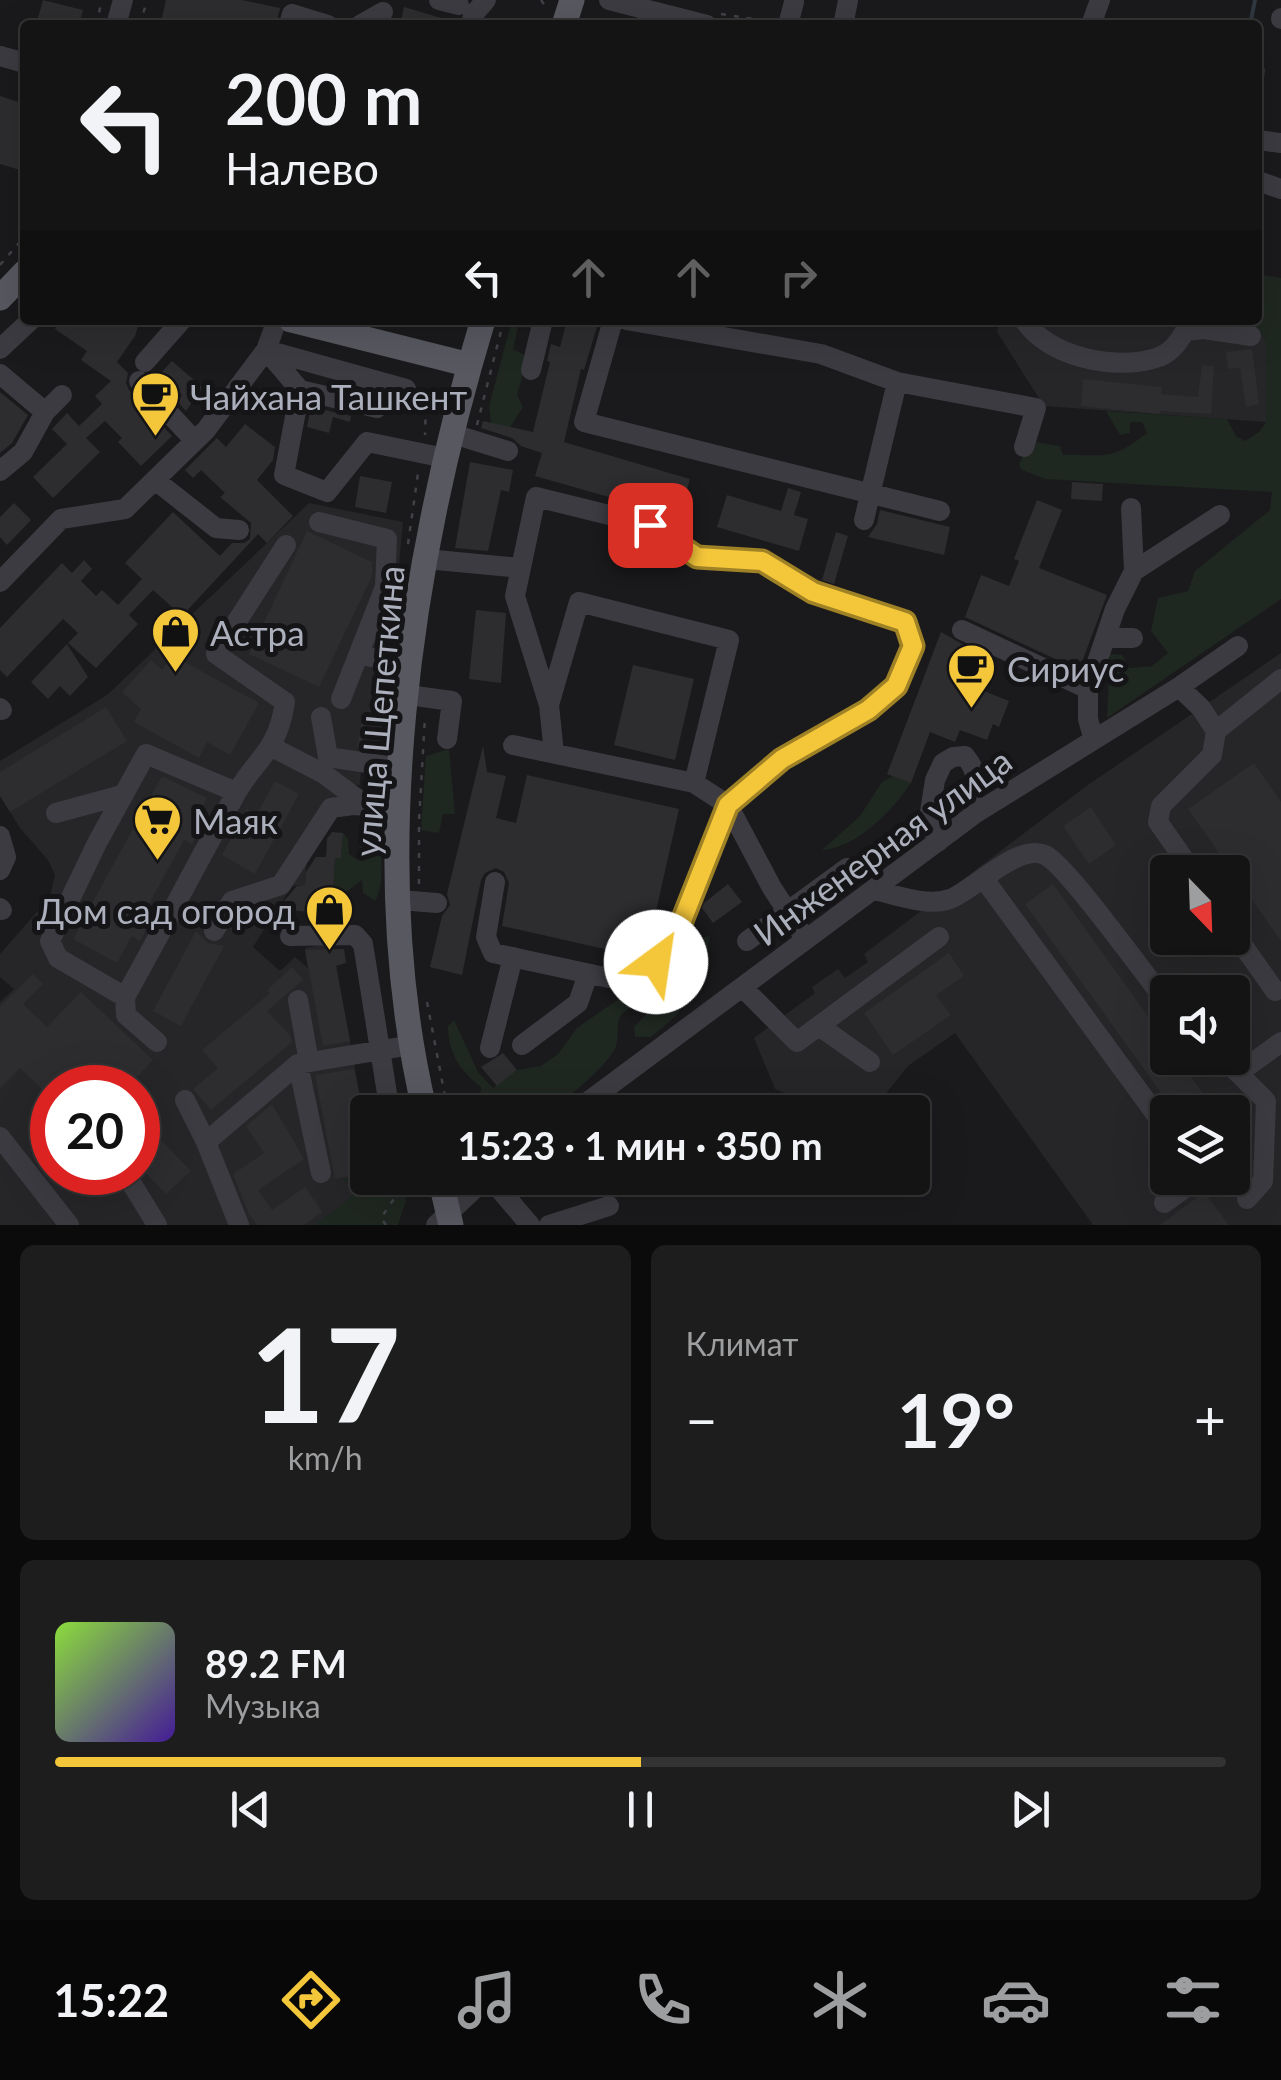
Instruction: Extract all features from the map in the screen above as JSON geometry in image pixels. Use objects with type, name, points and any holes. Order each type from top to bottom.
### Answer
[{"type":"main road","points":[[0,298],[20,277]]},
{"type":"main road","points":[[318,325],[470,365]]},
{"type":"main road","name":"улица Щепеткина","points":[[422,1095],[402,958],[400,768],[426,558],[448,445],[482,325]]},
{"type":"main road","points":[[442,1195],[445,1221]]},
{"type":"street","points":[[608,0],[648,18]]},
{"type":"street","points":[[290,20],[292,14],[312,20]]},
{"type":"street","points":[[0,349],[26,325]]},
{"type":"street","points":[[178,325],[142,372],[195,440]]},
{"type":"street","points":[[0,582],[61,519],[125,509],[195,440],[266,350],[275,325]]},
{"type":"street","points":[[303,325],[306,361]]},
{"type":"street","points":[[530,370],[542,325]]},
{"type":"street","points":[[611,325],[584,422],[940,511]]},
{"type":"street","points":[[655,325],[820,354],[897,382],[1036,408],[1024,447]]},
{"type":"street","points":[[1027,325],[1054,346],[1086,358],[1130,362],[1158,358],[1186,332],[1204,329],[1250,336]]},
{"type":"street","points":[[266,350],[406,389]]},
{"type":"street","points":[[266,350],[300,390],[376,408],[382,382]]},
{"type":"street","points":[[0,374],[45,412]]},
{"type":"street","points":[[864,520],[897,382]]},
{"type":"street","points":[[300,390],[284,475],[327,492],[368,442],[508,451]]},
{"type":"street","points":[[0,472],[23,452],[45,412],[62,395]]},
{"type":"street","points":[[155,480],[216,528],[239,530]]},
{"type":"street","points":[[495,882],[486,937],[493,953],[609,978],[637,977],[656,962],[676,936],[728,805],[782,759],[868,710],[896,686],[913,646],[905,622],[813,592],[762,561],[697,557],[650,525],[536,497],[515,596],[549,705],[554,753]]},
{"type":"street","points":[[1094,737],[1088,719],[1088,688],[1134,571],[1131,508]]},
{"type":"street","points":[[1134,571],[1220,515]]},
{"type":"street","points":[[320,522],[386,540],[385,586],[341,698]]},
{"type":"street","points":[[156,1042],[126,1014],[125,996],[236,792],[272,747],[282,725],[285,702],[216,654],[286,544]]},
{"type":"street","points":[[426,558],[521,568]]},
{"type":"street","points":[[549,705],[579,602],[729,640],[694,783]]},
{"type":"street","points":[[962,630],[1088,688]]},
{"type":"street","points":[[1105,638],[1133,638]]},
{"type":"street","name":"Инженерная улица","points":[[597,1095],[976,813],[1238,646]]},
{"type":"street","points":[[360,655],[410,664]]},
{"type":"street","points":[[1216,731],[1278,684]]},
{"type":"street","points":[[1179,687],[1201,708],[1216,731],[1212,755],[1161,806],[1158,822],[1181,855]]},
{"type":"street","points":[[408,695],[452,700],[447,738]]},
{"type":"street","points":[[320,717],[328,757],[400,768]]},
{"type":"street","points":[[513,744],[694,783],[728,805],[804,938]]},
{"type":"street","points":[[272,747],[324,774],[367,806]]},
{"type":"street","points":[[125,996],[58,958],[50,941],[122,795],[146,754],[236,792]]},
{"type":"street","points":[[938,842],[929,818],[935,780],[943,763],[953,757],[965,756],[974,767],[978,779],[969,801],[976,813]]},
{"type":"street","points":[[56,813],[122,795]]},
{"type":"street","points":[[318,851],[329,828],[367,806]]},
{"type":"street","points":[[214,931],[232,901],[281,886],[330,808],[398,808]]},
{"type":"street","points":[[0,836],[6,856],[0,870]]},
{"type":"street","points":[[874,890],[933,902],[949,899],[1026,854],[1046,855],[1073,882],[1150,981]]},
{"type":"street","points":[[747,941],[848,868]]},
{"type":"street","points":[[984,879],[1150,1107]]},
{"type":"street","points":[[399,900],[437,903]]},
{"type":"street","points":[[290,936],[355,935],[363,944],[387,1095]]},
{"type":"street","points":[[743,988],[797,1042],[939,938]]},
{"type":"street","points":[[1250,955],[1275,991]]},
{"type":"street","points":[[490,1048],[512,957]]},
{"type":"street","points":[[522,1045],[578,1003],[588,974]]},
{"type":"street","points":[[298,1000],[321,1172]]},
{"type":"street","points":[[818,1026],[870,1062]]},
{"type":"street","points":[[1250,1065],[1281,1042]]},
{"type":"street","points":[[206,1142],[304,1063],[412,1044]]},
{"type":"street","points":[[1244,1075],[1274,1096],[1263,1180],[1248,1200]]},
{"type":"street","points":[[185,1100],[239,1225]]},
{"type":"street","points":[[0,1137],[69,1225]]},
{"type":"street","points":[[139,1195],[158,1225]]},
{"type":"street","points":[[445,1221],[471,1195]]},
{"type":"street","points":[[503,1195],[530,1225]]},
{"type":"street","points":[[1164,1203],[1175,1195]]},
{"type":"street","points":[[548,1225],[609,1206]]},
{"type":"path","points":[[918,20],[919,16]]},
{"type":"path","points":[[0,265],[20,242]]},
{"type":"path","points":[[386,1225],[382,1218],[397,1195]]},
{"type":"shaded area","points":[[1262,275],[1281,278],[1281,599],[1107,718],[1110,654],[1122,655],[1130,668],[1152,666],[1168,653],[1151,631],[1158,598],[1188,591],[1195,571],[1270,510],[1272,492],[1045,479],[1019,465],[1029,441],[1060,446],[1063,455],[1099,455],[1124,449],[1147,433],[1142,422],[1130,422],[1130,433],[1120,435],[1106,411],[1227,419],[1236,436],[1245,441],[1266,422],[1266,341],[1253,325],[1262,325]]},
{"type":"shaded area","points":[[511,325],[533,325],[518,327],[513,349],[528,357],[517,395],[523,407],[509,429],[491,424],[489,406]]},
{"type":"shaded area","points":[[998,325],[1256,325],[1266,341],[1266,422],[1044,406],[997,332]]},
{"type":"shaded area","points":[[309,503],[403,522],[393,632],[380,653],[377,696],[385,698],[379,761],[361,769],[360,785],[349,785],[338,813],[307,856],[305,885],[292,886],[253,947],[280,971],[295,957],[308,968],[305,948],[332,943],[360,1095],[350,1095],[350,1195],[362,1195],[318,1225],[0,1225],[0,1002],[14,989],[0,977],[0,954],[50,897],[55,875],[0,796],[0,761],[107,695]]},
{"type":"shaded area","points":[[1281,653],[1281,1225],[1093,1225],[955,1033],[908,1066],[885,1095],[789,1095],[775,1089],[754,1038],[815,993],[812,987],[838,969],[845,978],[868,962],[864,954],[1085,787]]},
{"type":"shaded area","points":[[449,749],[455,814],[443,814],[439,833],[421,830],[426,756]]},
{"type":"shaded area","points":[[893,776],[911,783],[884,816],[848,843],[822,850],[860,816],[882,782]]},
{"type":"shaded area","points":[[366,822],[376,822],[382,863],[379,893],[375,901],[363,893],[362,880],[337,899],[332,913],[335,858],[341,858],[343,833],[348,839],[349,854],[358,860],[360,846],[366,840],[360,828]]},
{"type":"shaded area","points":[[710,936],[702,976],[676,1016],[651,1037],[635,1037],[634,1027],[652,1008],[639,1003],[630,1008],[620,1017],[612,1053],[569,1095],[480,1095],[481,1087],[461,1068],[453,1053],[448,1026],[454,1020],[478,1072],[493,1088],[517,1070],[541,1066],[558,1054],[577,1028],[679,957],[692,940]]},
{"type":"shaded area","points":[[352,1195],[405,1195],[406,1201],[398,1225],[314,1225]]},
{"type":"building","points":[[43,0],[83,10],[80,20],[37,20]]},
{"type":"building","points":[[166,0],[242,0],[280,8],[277,20],[161,20]]},
{"type":"building","points":[[404,7],[448,20],[401,20]]},
{"type":"building","points":[[0,96],[20,102],[20,170],[0,164]]},
{"type":"building","points":[[58,325],[138,325],[117,362],[128,373],[129,390],[172,436],[141,466],[105,421],[86,438],[100,452],[53,498],[33,477],[67,444],[52,429],[67,413],[79,426],[102,404],[95,396],[111,381],[81,360],[87,351],[55,329]]},
{"type":"building","points":[[566,325],[598,325],[584,370],[581,369],[564,442],[690,479],[679,517],[535,476],[542,453],[481,428],[483,421],[533,432],[551,344],[560,347]]},
{"type":"building","points":[[1252,349],[1259,404],[1246,407],[1240,368],[1228,369],[1226,352]]},
{"type":"building","points":[[172,361],[202,387],[186,411],[177,401],[182,395],[159,375]]},
{"type":"building","points":[[1202,365],[1214,366],[1211,414],[1160,414],[1081,406],[1083,379],[1162,387],[1161,394],[1198,397]]},
{"type":"building","points":[[0,392],[28,415],[12,443],[0,453]]},
{"type":"building","points":[[311,407],[351,416],[350,422],[333,417],[329,433],[307,427]]},
{"type":"building","points":[[245,424],[275,447],[273,460],[257,480],[293,516],[267,543],[258,534],[182,616],[153,590],[129,615],[138,624],[96,668],[68,643],[78,633],[63,619],[7,677],[0,670],[0,628],[62,563],[72,573],[84,560],[92,569],[81,581],[96,596],[102,590],[118,605],[142,579],[125,563],[173,512],[220,556],[232,543],[250,539],[251,523],[220,497],[225,493],[201,470],[193,478],[185,470],[217,438],[226,447]]},
{"type":"building","points":[[470,462],[513,470],[509,492],[501,490],[488,551],[455,548]]},
{"type":"building","points":[[360,476],[392,482],[386,513],[355,507]]},
{"type":"building","points":[[1072,482],[1103,484],[1102,501],[1071,499]]},
{"type":"building","points":[[788,488],[801,492],[794,515],[808,519],[799,551],[717,527],[727,495],[781,511]]},
{"type":"building","points":[[1037,500],[1062,510],[1039,568],[1107,595],[1079,670],[965,617],[981,575],[1009,586],[1019,561],[1014,559]]},
{"type":"building","points":[[14,503],[31,520],[7,545],[0,537],[0,517]]},
{"type":"building","points":[[880,510],[950,527],[944,555],[868,537]]},
{"type":"building","points":[[307,531],[372,562],[372,576],[319,687],[249,654]]},
{"type":"building","points":[[836,532],[848,536],[834,584],[822,580]]},
{"type":"building","points":[[476,610],[506,613],[501,683],[469,679]]},
{"type":"building","points":[[941,632],[980,654],[976,664],[959,658],[951,678],[1009,701],[999,727],[993,724],[987,740],[960,730],[955,742],[930,732],[911,783],[887,774]]},
{"type":"building","points":[[67,644],[88,677],[70,696],[60,686],[48,699],[31,682]]},
{"type":"building","points":[[176,657],[259,703],[230,755],[207,742],[199,758],[134,722],[141,709],[122,692],[151,660],[162,670],[166,664],[171,667]]},
{"type":"building","points":[[633,665],[694,679],[675,760],[614,745]]},
{"type":"building","points":[[106,707],[127,741],[10,812],[0,796],[0,772]]},
{"type":"building","points":[[362,722],[382,726],[380,751],[357,747]]},
{"type":"building","points":[[483,746],[487,772],[506,776],[496,818],[516,823],[527,775],[679,809],[647,951],[640,957],[502,926],[509,883],[504,872],[496,868],[481,880],[462,975],[430,967],[442,916],[450,905],[447,894]]},
{"type":"building","points":[[1254,763],[1281,802],[1281,941],[1250,897],[1250,855],[1220,855],[1188,809]]},
{"type":"building","points":[[162,776],[207,798],[196,819],[204,823],[192,844],[184,840],[143,915],[152,919],[140,941],[132,936],[117,963],[73,939],[80,927],[74,923],[79,913],[85,916]]},
{"type":"building","points":[[275,781],[299,794],[255,874],[222,855],[247,809],[257,814]]},
{"type":"building","points":[[1091,807],[1116,845],[1089,864],[1063,826]]},
{"type":"building","points":[[332,832],[343,833],[341,858],[335,858],[331,922],[309,922],[310,912],[277,909],[297,886],[305,885],[306,872],[316,857],[326,857],[327,839]]},
{"type":"building","points":[[728,884],[742,902],[713,923],[702,908]]},
{"type":"building","points":[[1053,884],[1150,1019],[1150,1075],[1190,1075],[1204,1095],[1163,1095],[1025,904]]},
{"type":"building","points":[[196,931],[208,943],[224,946],[181,1026],[153,1011]]},
{"type":"building","points":[[344,949],[346,963],[336,966],[350,1041],[323,1046],[305,950]]},
{"type":"building","points":[[949,953],[964,976],[936,995],[951,1015],[893,1055],[864,1013]]},
{"type":"building","points":[[292,967],[303,980],[267,1011],[292,1042],[211,1110],[193,1089],[218,1068],[202,1050],[270,993],[267,990]]},
{"type":"building","points":[[33,974],[43,984],[23,1004],[47,1027],[81,992],[153,1060],[148,1065],[30,1065],[30,1078],[20,1068],[0,1088],[0,1006]]},
{"type":"building","points":[[503,1053],[517,1070],[497,1086],[481,1067]]},
{"type":"building","points":[[354,1069],[359,1095],[350,1095],[350,1176],[335,1179],[315,1075]]},
{"type":"building","points":[[272,1104],[304,1159],[258,1190],[272,1210],[305,1187],[322,1212],[304,1225],[257,1225],[233,1174],[264,1153],[246,1126]]},
{"type":"building","points":[[160,1143],[191,1171],[166,1194],[160,1188]]},
{"type":"building","points":[[1200,1195],[1206,1195],[1229,1225],[1160,1225]]},
{"type":"waterway","points":[[1251,20],[1255,0]]},
{"type":"waterway","points":[[1262,69],[1262,78]]},
{"type":"place","name":"Чайхана Ташкент","points":[[155,438]]},
{"type":"place","name":"Астра","points":[[175,674]]},
{"type":"place","name":"Сириус","points":[[972,710]]},
{"type":"place","name":"Маяк","points":[[158,862]]},
{"type":"place","name":"Дом сад огород","points":[[330,952]]},
{"type":"route","points":[[650,525],[697,557],[762,561],[813,592],[905,622],[913,646],[896,686],[868,710],[782,759],[728,805],[676,936],[656,962]]}]
